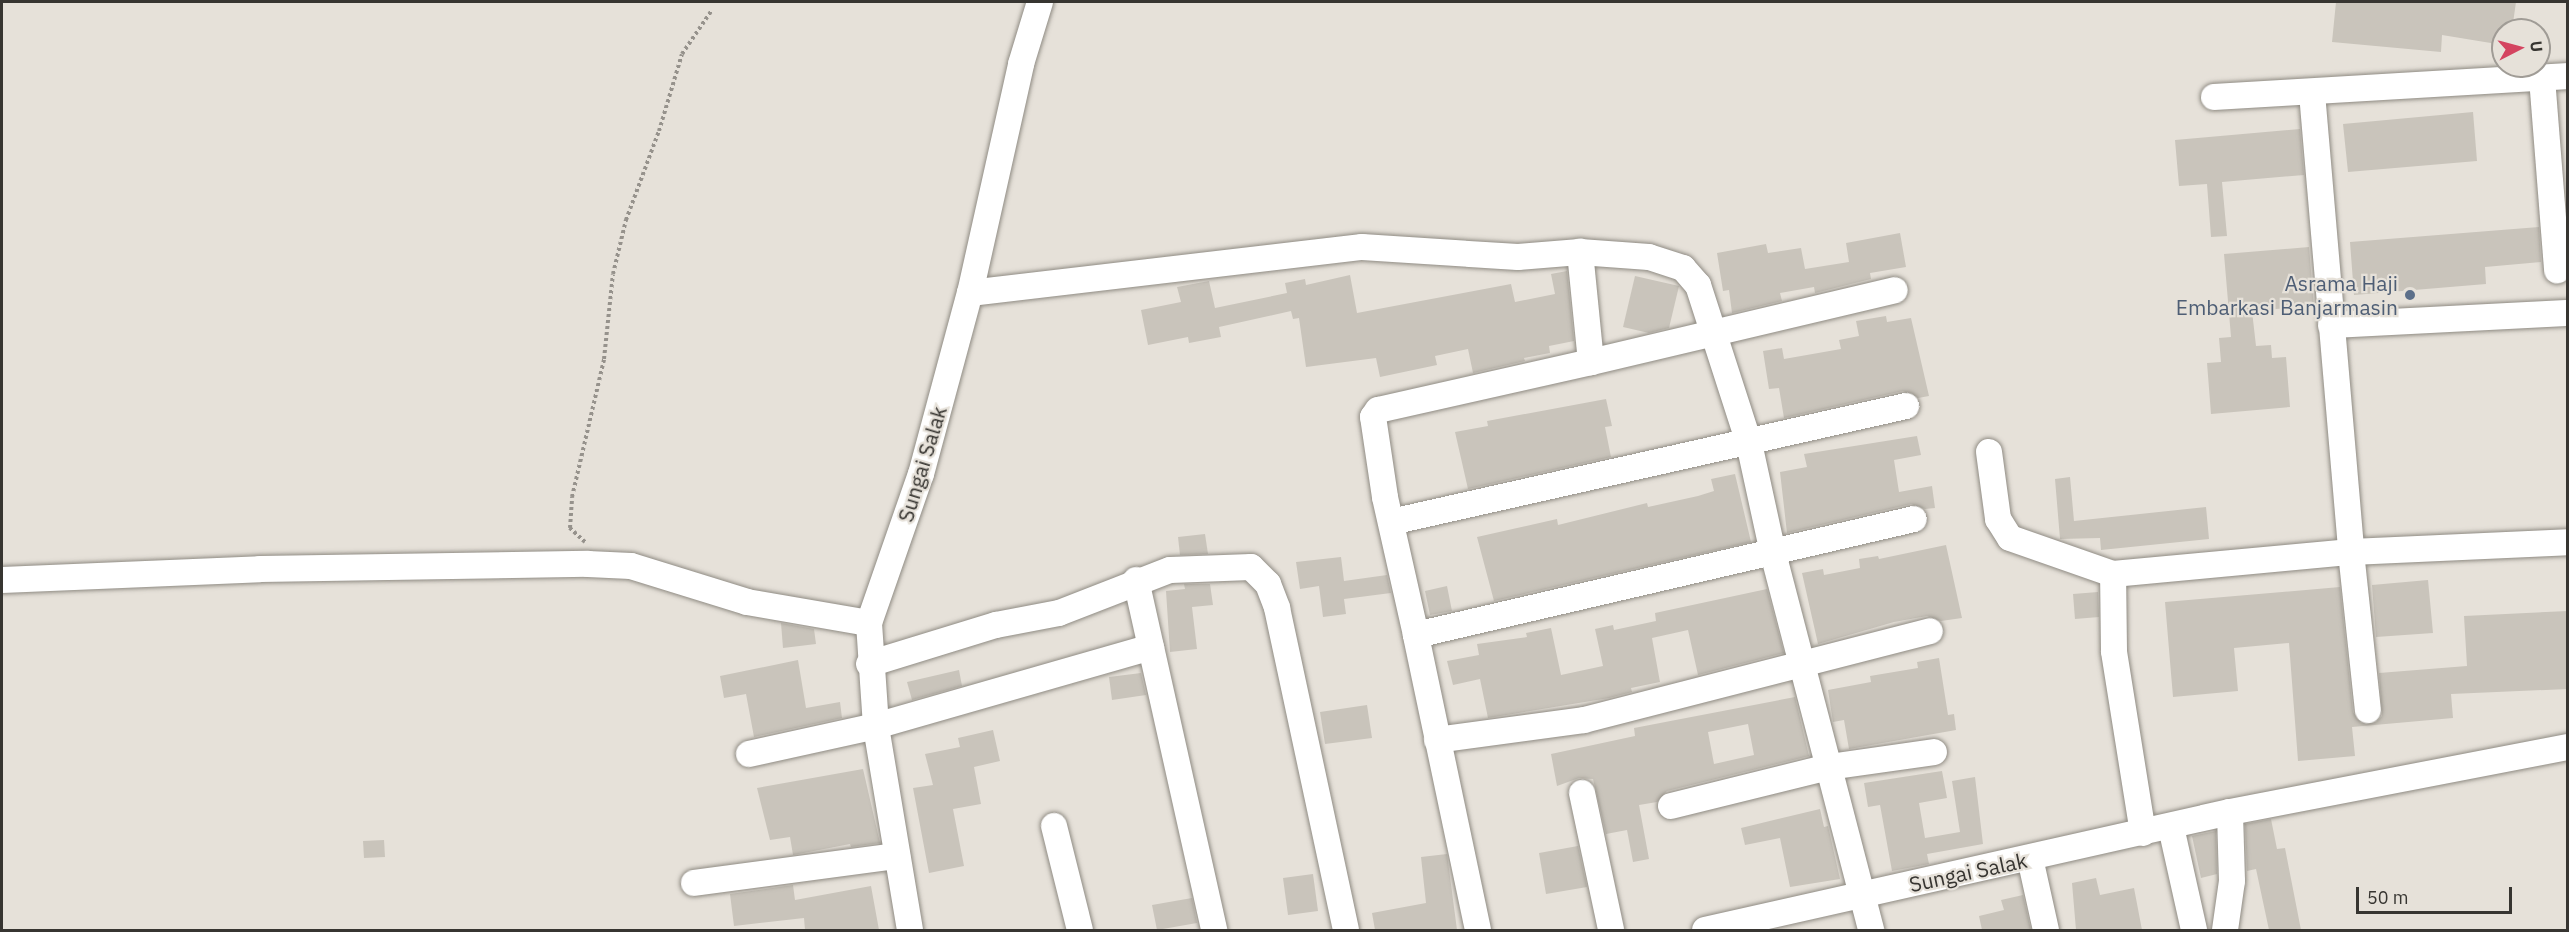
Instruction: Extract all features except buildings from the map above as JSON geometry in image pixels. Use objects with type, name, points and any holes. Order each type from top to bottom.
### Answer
[{"type":"street","name":"Sungai Salak","points":[[910,930],[876,726],[869,664],[869,623],[921,474],[970,294],[1021,64],[1040,2]]},
{"type":"street","points":[[2214,97],[2555,77],[2558,270]]},
{"type":"street","points":[[2312,93],[2351,552],[2368,710]]},
{"type":"street","points":[[970,294],[1362,247],[1518,257],[1580,252],[1649,257],[1683,267],[1698,285],[1749,443],[1773,553],[1871,930]]},
{"type":"street","points":[[1580,252],[1592,363]]},
{"type":"street","points":[[1478,930],[1371,423],[1378,410],[1592,363],[1895,290]]},
{"type":"street","points":[[2331,325],[2568,313]]},
{"type":"street","points":[[1391,522],[1652,460],[1749,443],[1906,406]]},
{"type":"street","points":[[1989,452],[1998,519],[2010,538],[2113,574],[2351,552],[2568,542]]},
{"type":"street","points":[[1416,635],[1488,616],[1773,553],[1914,519]]},
{"type":"street","points":[[2,580],[260,569],[599,564],[631,566],[747,602],[869,623]]},
{"type":"street","points":[[869,664],[996,625],[1059,613],[1103,599],[1136,580],[1170,570],[1240,565],[1256,570],[1268,584],[1277,608],[1347,930]]},
{"type":"street","points":[[2113,574],[2114,651],[2143,833]]},
{"type":"street","points":[[1136,580],[1214,930]]},
{"type":"street","points":[[1437,740],[1584,720],[1801,661],[1930,631]]},
{"type":"street","points":[[749,754],[876,726],[1151,647]]},
{"type":"street","name":"Sungai Salak","points":[[1705,930],[1746,926],[1862,896],[2230,812],[2568,747]]},
{"type":"street","points":[[1671,806],[1829,767],[1935,752]]},
{"type":"street","points":[[1582,793],[1611,930]]},
{"type":"street","points":[[2224,930],[2232,873],[2230,812]]},
{"type":"street","points":[[1054,826],[1080,930]]},
{"type":"street","points":[[2171,826],[2194,930]]},
{"type":"street","points":[[694,883],[897,856]]},
{"type":"street","points":[[2030,858],[2046,930]]},
{"type":"path","points":[[594,546],[570,528],[572,497],[604,359],[613,274],[626,220],[659,131],[682,54],[712,10]]},
{"type":"place","name":"Asrama Haji Embarkasi Banjarmasin","points":[[2410,295]]}]
